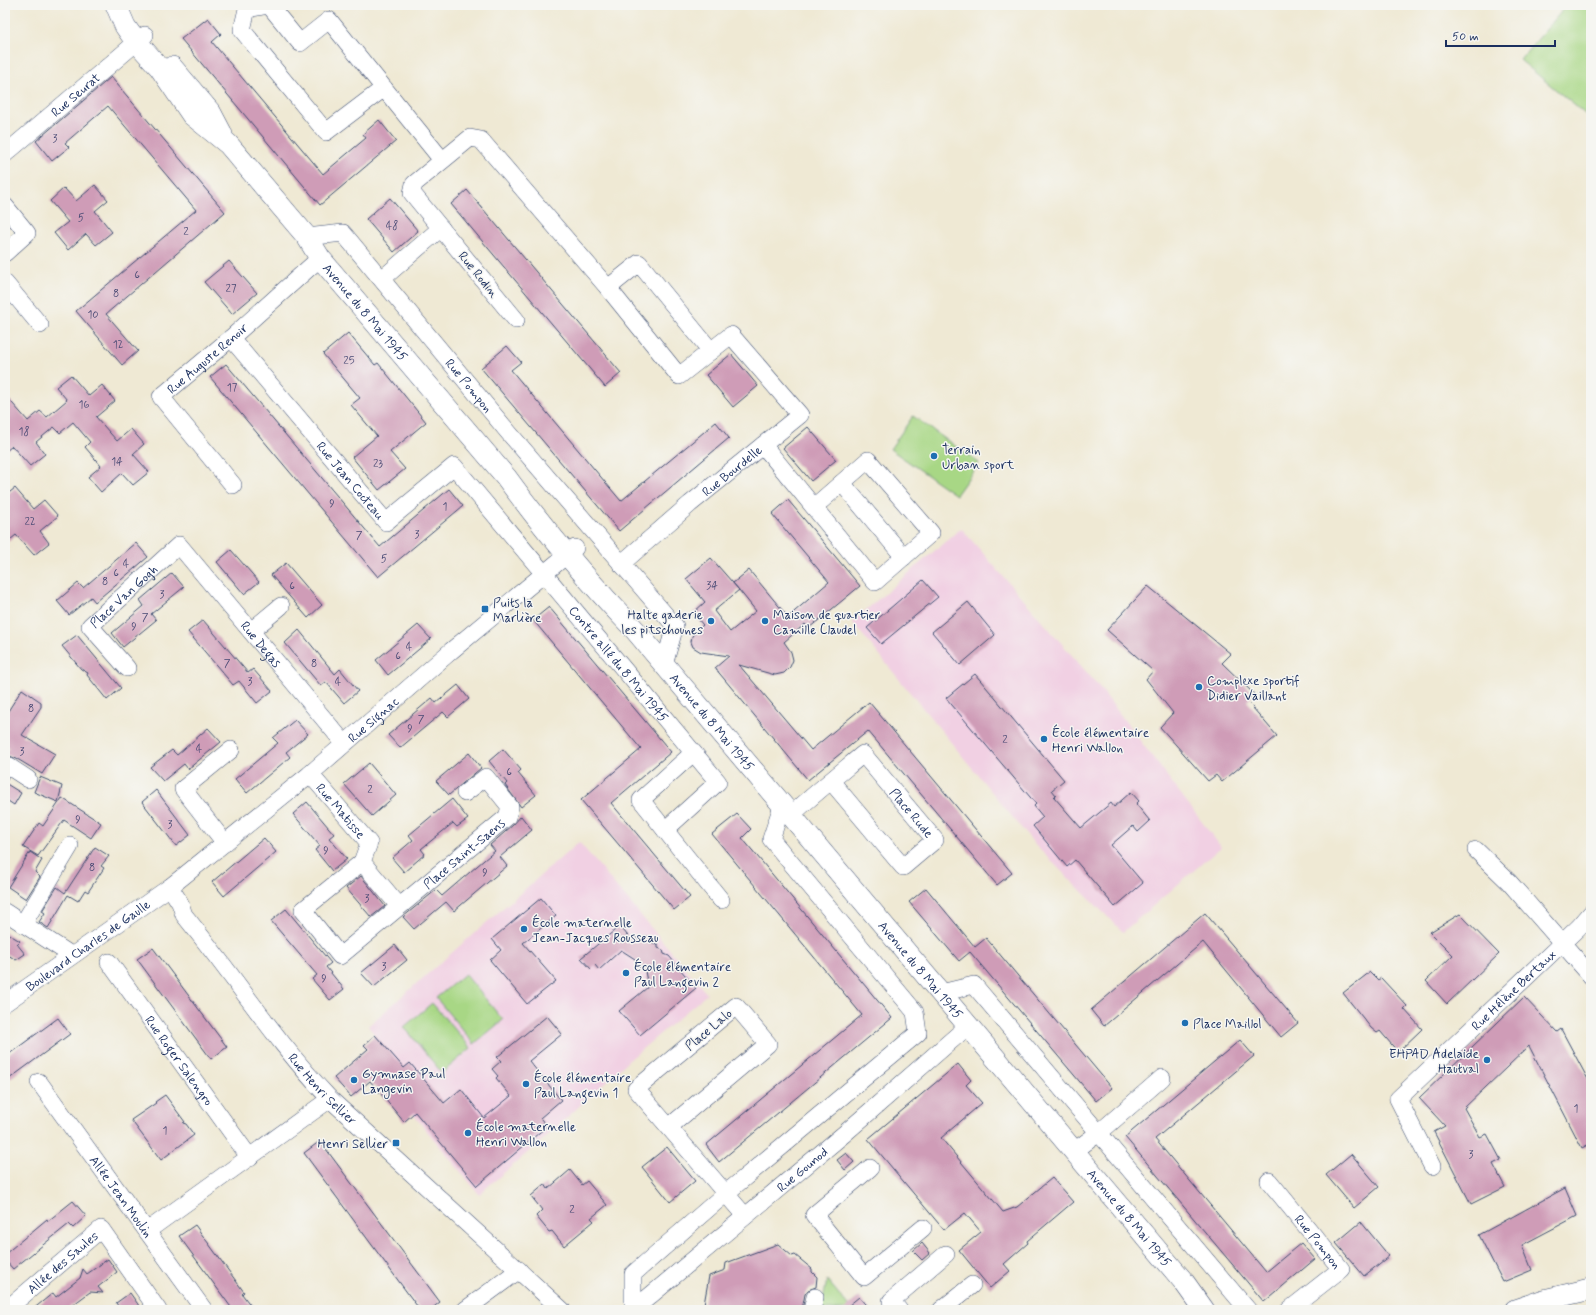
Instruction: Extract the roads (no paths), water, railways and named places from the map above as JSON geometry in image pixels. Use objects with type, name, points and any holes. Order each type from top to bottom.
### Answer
[{"type":"main road","name":"Avenue du 8 Mai 1945","points":[[116,5],[125,26],[140,38],[207,108],[228,144],[307,237],[320,258],[506,477],[531,512],[612,592],[635,630],[1184,1282],[1204,1310]]},
{"type":"main road","name":"Avenue du 8 Mai 1945","points":[[129,5],[140,38]]},
{"type":"main road","points":[[1515,1310],[1544,1300],[1589,1290]]},
{"type":"main road","points":[[1558,1310],[1589,1290]]},
{"type":"street","points":[[384,88],[326,132],[242,30],[247,9],[269,6],[300,43],[329,20],[384,88],[442,160],[470,138],[481,140],[608,288],[680,376],[731,336],[800,415],[763,445]]},
{"type":"street","name":"Rue Seurat","points":[[5,154],[140,38]]},
{"type":"street","name":"Rue Rodin","points":[[442,160],[414,184],[412,193],[516,320]]},
{"type":"street","points":[[5,206],[27,233],[5,253]]},
{"type":"street","points":[[382,279],[441,228]]},
{"type":"street","name":"Rue Pompon","points":[[307,237],[343,233],[621,564],[675,626],[664,665]]},
{"type":"street","name":"Rue Auguste Renoir","points":[[233,485],[161,396],[231,338],[320,258]]},
{"type":"street","points":[[608,288],[639,263],[711,351]]},
{"type":"street","points":[[5,284],[40,325]]},
{"type":"street","name":"Rue Jean Cocteau","points":[[231,338],[386,522],[454,466],[544,574]]},
{"type":"street","name":"Rue Bourdelle","points":[[621,564],[690,504],[763,445],[875,582],[904,557]]},
{"type":"street","points":[[814,507],[868,460],[931,534],[904,557],[842,483]]},
{"type":"street","name":"Rue Degas","points":[[179,545],[344,743]]},
{"type":"street","name":"Place Van Gogh","points":[[127,668],[90,626],[179,545]]},
{"type":"street","name":"Rue Signac","points":[[170,887],[310,774],[344,743],[571,552]]},
{"type":"street","name":"Contre allé du 8 Mai 1945","points":[[544,574],[718,782],[665,830]]},
{"type":"street","points":[[251,631],[281,606]]},
{"type":"street","points":[[225,843],[183,789],[231,750]]},
{"type":"street","points":[[693,753],[640,800],[721,900]]},
{"type":"street","name":"Place Rude","points":[[786,811],[831,781],[863,754],[935,840],[903,867],[831,781]]},
{"type":"street","points":[[5,764],[28,779]]},
{"type":"street","name":"Rue Matisse","points":[[310,774],[369,843],[362,862]]},
{"type":"street","name":"Place Saint-Saens","points":[[399,906],[507,817],[510,807],[486,777],[465,793]]},
{"type":"street","points":[[633,1310],[633,1274],[725,1194],[918,1033],[915,1012],[771,838],[786,811]]},
{"type":"street","points":[[24,924],[70,846]]},
{"type":"street","points":[[1476,850],[1495,867],[1547,924],[1562,944],[1591,976]]},
{"type":"street","points":[[362,862],[399,906],[340,956],[303,910],[362,862]]},
{"type":"street","name":"Boulevard Charles de Gaulle","points":[[5,1003],[170,887]]},
{"type":"street","name":"Rue Henri Sellier","points":[[170,887],[180,903],[184,915],[270,1030],[330,1099],[562,1310]]},
{"type":"street","points":[[5,912],[72,955]]},
{"type":"street","name":"Rue Hélène Bertaux","points":[[1432,1166],[1398,1099],[1562,944],[1591,913]]},
{"type":"street","name":"Rue Roger Salengro","points":[[109,962],[250,1158]]},
{"type":"street","points":[[941,993],[974,985],[1100,1132],[1248,1310]]},
{"type":"street","name":"Place Lalo","points":[[668,1127],[768,1044],[736,1006],[636,1089],[668,1127],[725,1194],[745,1216]]},
{"type":"street","name":"Rue Gounod","points":[[633,1310],[844,1134],[968,1026]]},
{"type":"street","points":[[1073,1152],[1100,1132],[1162,1078]]},
{"type":"street","name":"Allée Jean Moulin","points":[[39,1082],[204,1310]]},
{"type":"street","points":[[147,1231],[330,1099]]},
{"type":"street","points":[[870,1168],[814,1215],[864,1277],[923,1228]]},
{"type":"street","name":"Rue Pompon","points":[[1270,1181],[1341,1269],[1289,1310]]},
{"type":"street","name":"Allée des Saules","points":[[6,1310],[101,1229],[158,1310]]},
{"type":"street","points":[[899,1310],[891,1300],[946,1254]]},
{"type":"street","points":[[465,1310],[519,1270]]},
{"type":"street","points":[[941,1310],[972,1285]]},
{"type":"place","name":"Terrain Urban sport","points":[[934,456]]},
{"type":"place","name":"Puits la Marlière","points":[[485,609]]},
{"type":"place","name":"Halte gaderie les pitschounes","points":[[711,621]]},
{"type":"place","name":"Maison de quartier Camille Claudel","points":[[765,621]]},
{"type":"place","name":"Complexe sportif Didier Vaillant","points":[[1199,687]]},
{"type":"place","name":"École élémentaire Henri Wallon","points":[[1044,739]]},
{"type":"place","name":"École maternelle Jean-Jacques Rousseau","points":[[524,929]]},
{"type":"place","name":"École élémentaire Paul Langevin 2","points":[[626,973]]},
{"type":"place","name":"Place Maillol","points":[[1185,1023]]},
{"type":"place","name":"EHPAD Adelaide Hautval","points":[[1487,1060]]},
{"type":"place","name":"Gymnase Paul Langevin","points":[[354,1080]]},
{"type":"place","name":"École élémentaire Paul Langevin 1","points":[[526,1084]]},
{"type":"place","name":"École maternelle Henri Wallon","points":[[468,1133]]},
{"type":"place","name":"Henri Sellier","points":[[396,1143]]}]
